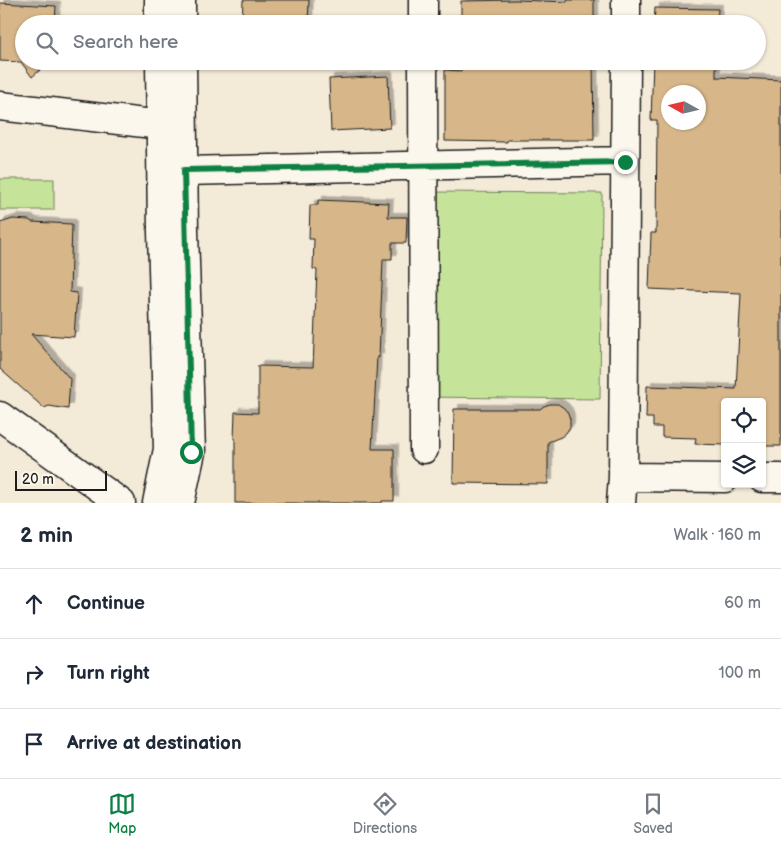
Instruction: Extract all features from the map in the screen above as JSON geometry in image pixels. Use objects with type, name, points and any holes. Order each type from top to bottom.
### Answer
[{"type":"street","points":[[159,0],[159,15]]},
{"type":"street","points":[[181,0],[181,15]]},
{"type":"street","points":[[423,0],[423,15]]},
{"type":"street","points":[[626,0],[626,15]]},
{"type":"street","points":[[157,503],[168,449],[160,70]]},
{"type":"street","points":[[180,503],[191,452],[182,70]]},
{"type":"street","points":[[423,70],[424,449]]},
{"type":"street","points":[[626,70],[622,490],[721,478]]},
{"type":"street","points":[[0,106],[161,125]]},
{"type":"street","points":[[184,170],[625,162]]},
{"type":"street","points":[[0,416],[121,503]]},
{"type":"street","points":[[766,478],[781,478]]},
{"type":"green space","points":[[0,179],[54,179],[54,210],[0,210]]},
{"type":"green space","points":[[426,192],[602,193],[600,399],[424,397]]},
{"type":"building","points":[[243,0],[309,0],[308,15],[242,15]]},
{"type":"building","points":[[517,0],[567,2],[567,0],[594,0],[594,15],[461,15],[461,1]]},
{"type":"building","points":[[0,3],[56,6],[56,15],[15,15],[15,62],[0,61]]},
{"type":"building","points":[[655,8],[718,9],[718,15],[655,15]]},
{"type":"building","points":[[27,70],[40,70],[32,77]]},
{"type":"building","points":[[445,70],[593,70],[594,140],[445,141]]},
{"type":"building","points":[[653,70],[716,70],[716,77],[781,80],[781,446],[766,446],[766,398],[721,398],[721,445],[695,444],[696,438],[662,437],[662,427],[653,427],[653,418],[646,418],[647,386],[736,389],[741,293],[649,289],[651,233],[656,233],[657,120],[651,120]]},
{"type":"building","points":[[388,76],[390,128],[331,131],[329,79]]},
{"type":"building","points":[[318,200],[389,203],[388,217],[407,217],[406,243],[392,243],[392,259],[383,259],[379,358],[377,357],[372,449],[394,449],[394,501],[382,501],[382,503],[235,503],[235,412],[258,413],[258,366],[313,367],[317,270],[313,269],[314,239],[309,239],[310,205],[318,205]]},
{"type":"building","points":[[13,219],[72,224],[70,292],[77,293],[74,337],[31,334],[70,379],[68,409],[49,406],[44,408],[0,369],[0,223]]},
{"type":"building","points":[[550,404],[558,404],[564,408],[570,419],[570,427],[561,437],[548,442],[548,484],[453,483],[454,409],[540,409]]},
{"type":"route","points":[[191,452],[184,231],[184,170],[625,162]]}]
